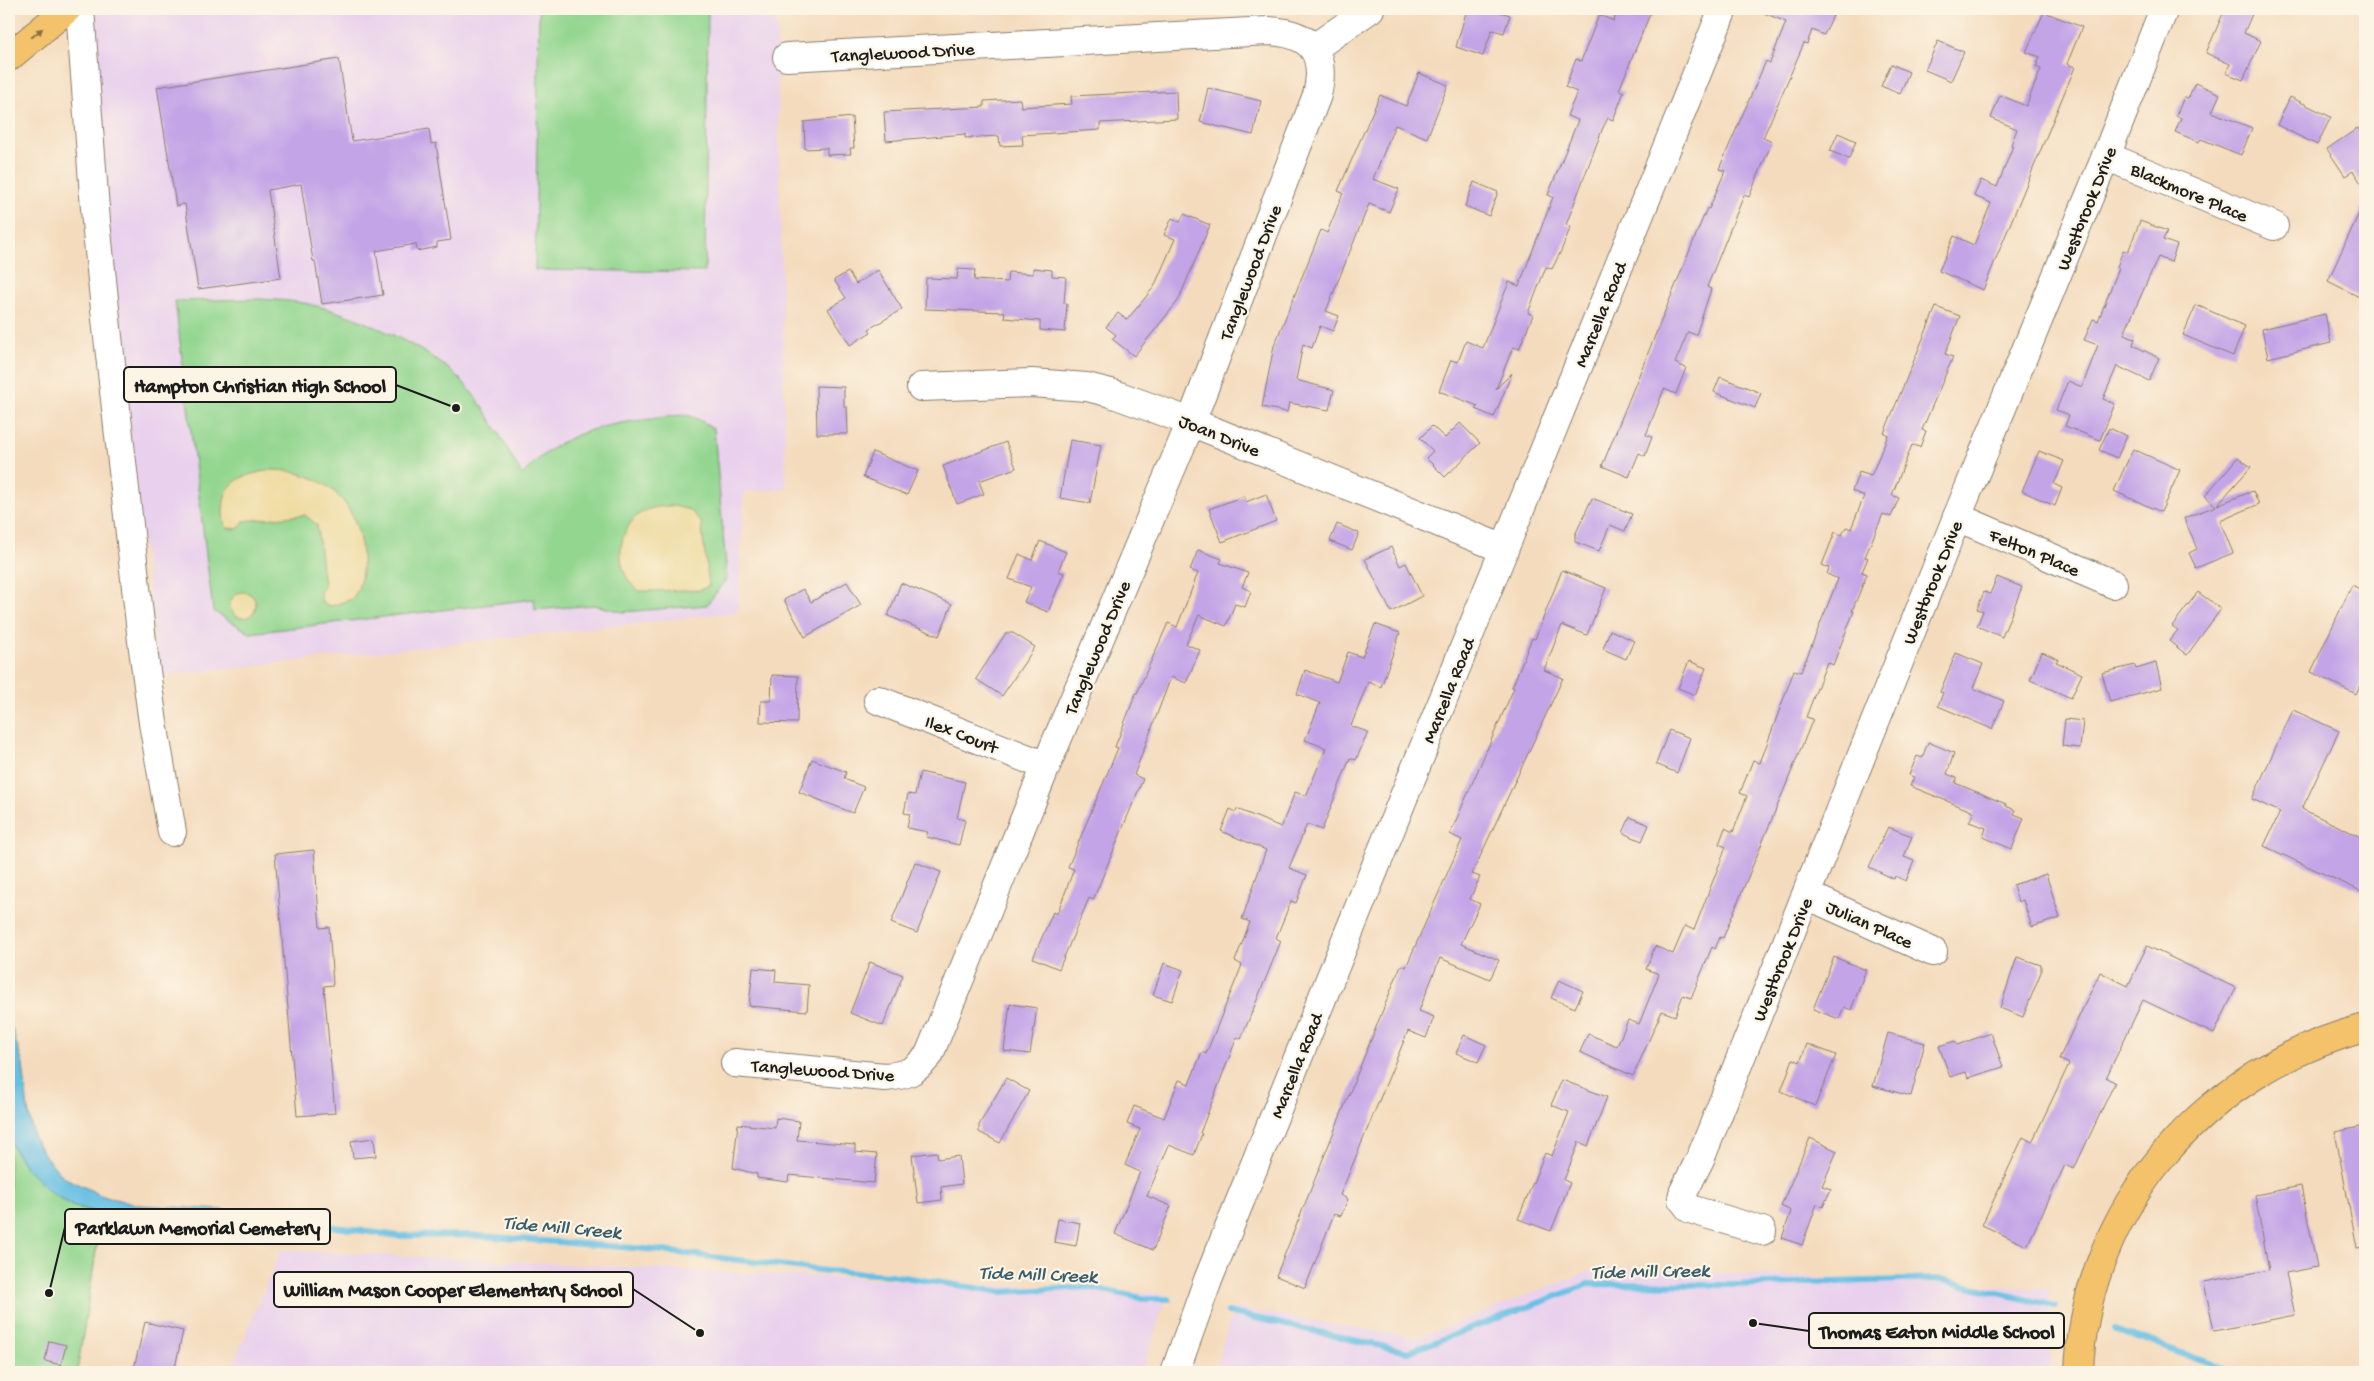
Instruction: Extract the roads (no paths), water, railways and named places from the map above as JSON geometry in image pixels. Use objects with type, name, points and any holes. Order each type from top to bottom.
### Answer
[{"type":"main road","points":[[9,57],[67,9]]},
{"type":"main road","points":[[2079,1372],[2081,1340],[2088,1301],[2111,1236],[2150,1174],[2182,1132],[2239,1085],[2284,1058],[2309,1045],[2365,1028]]},
{"type":"street","points":[[80,9],[106,328],[145,664],[172,832]]},
{"type":"street","points":[[1314,48],[1370,9]]},
{"type":"street","name":"Marcella Road","points":[[1174,1372],[1208,1280],[1723,9]]},
{"type":"street","name":"Westbrook Drive","points":[[1762,1231],[1690,1209],[1682,1199],[1683,1193],[1701,1157],[1957,517],[2106,156],[2164,9]]},
{"type":"street","name":"Tanglewood Drive","points":[[735,1063],[885,1077],[903,1076],[917,1069],[929,1054],[939,1034],[1046,766],[1191,422],[1317,95],[1321,80],[1320,63],[1314,48],[1303,38],[1285,32],[1268,31],[787,57]]},
{"type":"street","name":"Blackmore Place","points":[[2106,156],[2274,226]]},
{"type":"street","name":"Joan Drive","points":[[921,387],[1032,382],[1086,387],[1112,393],[1191,422],[1504,549]]},
{"type":"street","name":"Felton Place","points":[[1957,517],[2112,584]]},
{"type":"street","name":"Ilex Court","points":[[878,700],[1046,766]]},
{"type":"street","name":"Julian Place","points":[[1807,895],[1933,952]]},
{"type":"water","points":[[9,1019],[23,1065],[28,1110],[34,1138],[46,1157],[63,1177],[103,1196],[140,1205],[287,1214],[321,1233],[285,1232],[116,1216],[72,1206],[50,1192],[25,1167],[9,1141]]},
{"type":"waterway","name":"Tide Mill Creek","points":[[294,1221],[398,1236],[468,1235],[647,1249],[827,1271],[890,1275],[1002,1292],[1088,1287],[1146,1299],[1169,1299]]},
{"type":"waterway","name":"Tide Mill Creek","points":[[1228,1312],[1408,1352],[1589,1284],[1730,1285],[1937,1279],[2055,1306]]},
{"type":"waterway","name":"Tide Mill Creek","points":[[2115,1329],[2235,1372]]},
{"type":"place","name":"Hampton Christian High School","points":[[456,408]]},
{"type":"place","name":"Parklawn Memorial Cemetery","points":[[49,1293]]},
{"type":"place","name":"Thomas Eaton Middle School","points":[[1753,1323]]},
{"type":"place","name":"William Mason Cooper Elementary School","points":[[700,1333]]}]
